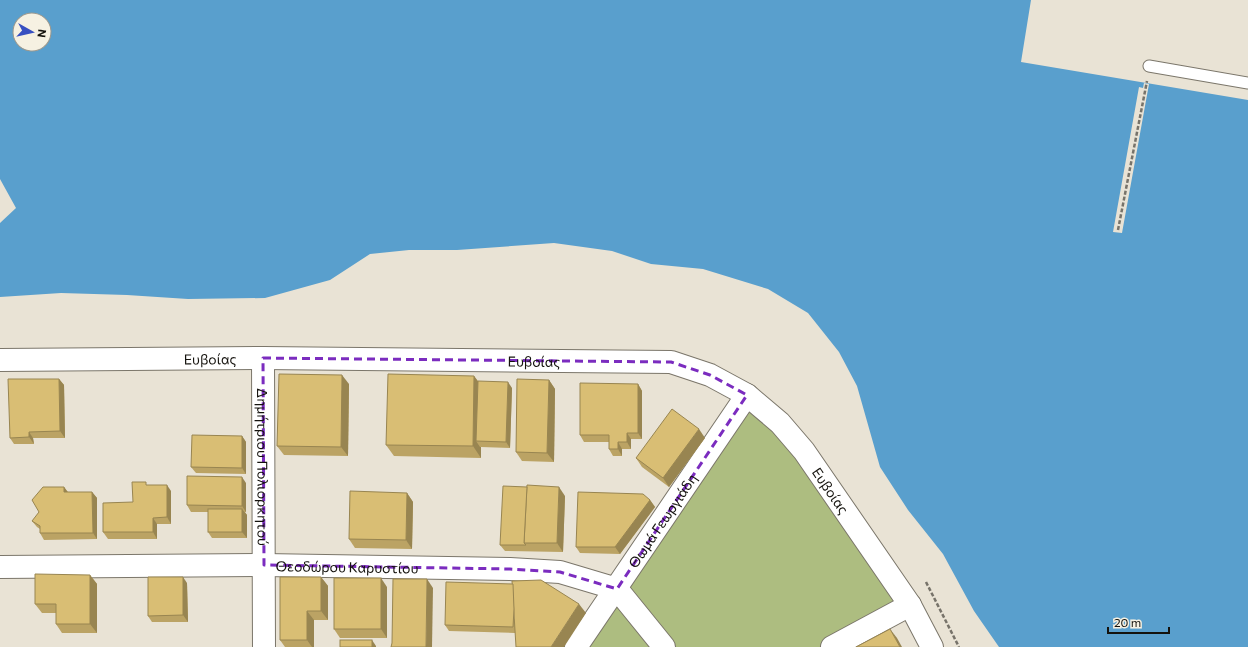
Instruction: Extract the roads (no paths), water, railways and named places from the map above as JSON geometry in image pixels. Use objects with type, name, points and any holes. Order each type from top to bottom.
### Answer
[{"type":"street","name":"Ευβοίας","points":[[0,360],[263,358],[671,362],[710,375],[747,395],[780,423],[804,451],[910,605],[932,647]]},
{"type":"street","name":"Δημήτριου Πολιορκητού","points":[[263,358],[264,647]]},
{"type":"street","name":"Θωμά Γεωργιάδη","points":[[576,647],[617,589],[747,395]]},
{"type":"street","name":"Θεοδώρου Καρυστίου","points":[[0,567],[264,566],[510,569],[560,572],[617,589]]},
{"type":"street","points":[[617,589],[664,647]]},
{"type":"street","points":[[832,647],[910,605]]},
{"type":"lane","points":[[1149,66],[1248,83]]},
{"type":"water","points":[[0,0],[1031,0],[1021,62],[1248,100],[1248,647],[999,647],[974,611],[943,554],[908,510],[880,467],[857,386],[839,352],[808,313],[768,289],[703,269],[651,264],[612,251],[554,243],[457,250],[409,250],[370,254],[330,280],[265,298],[188,299],[61,293],[0,297],[0,223],[16,208],[0,179]]}]
